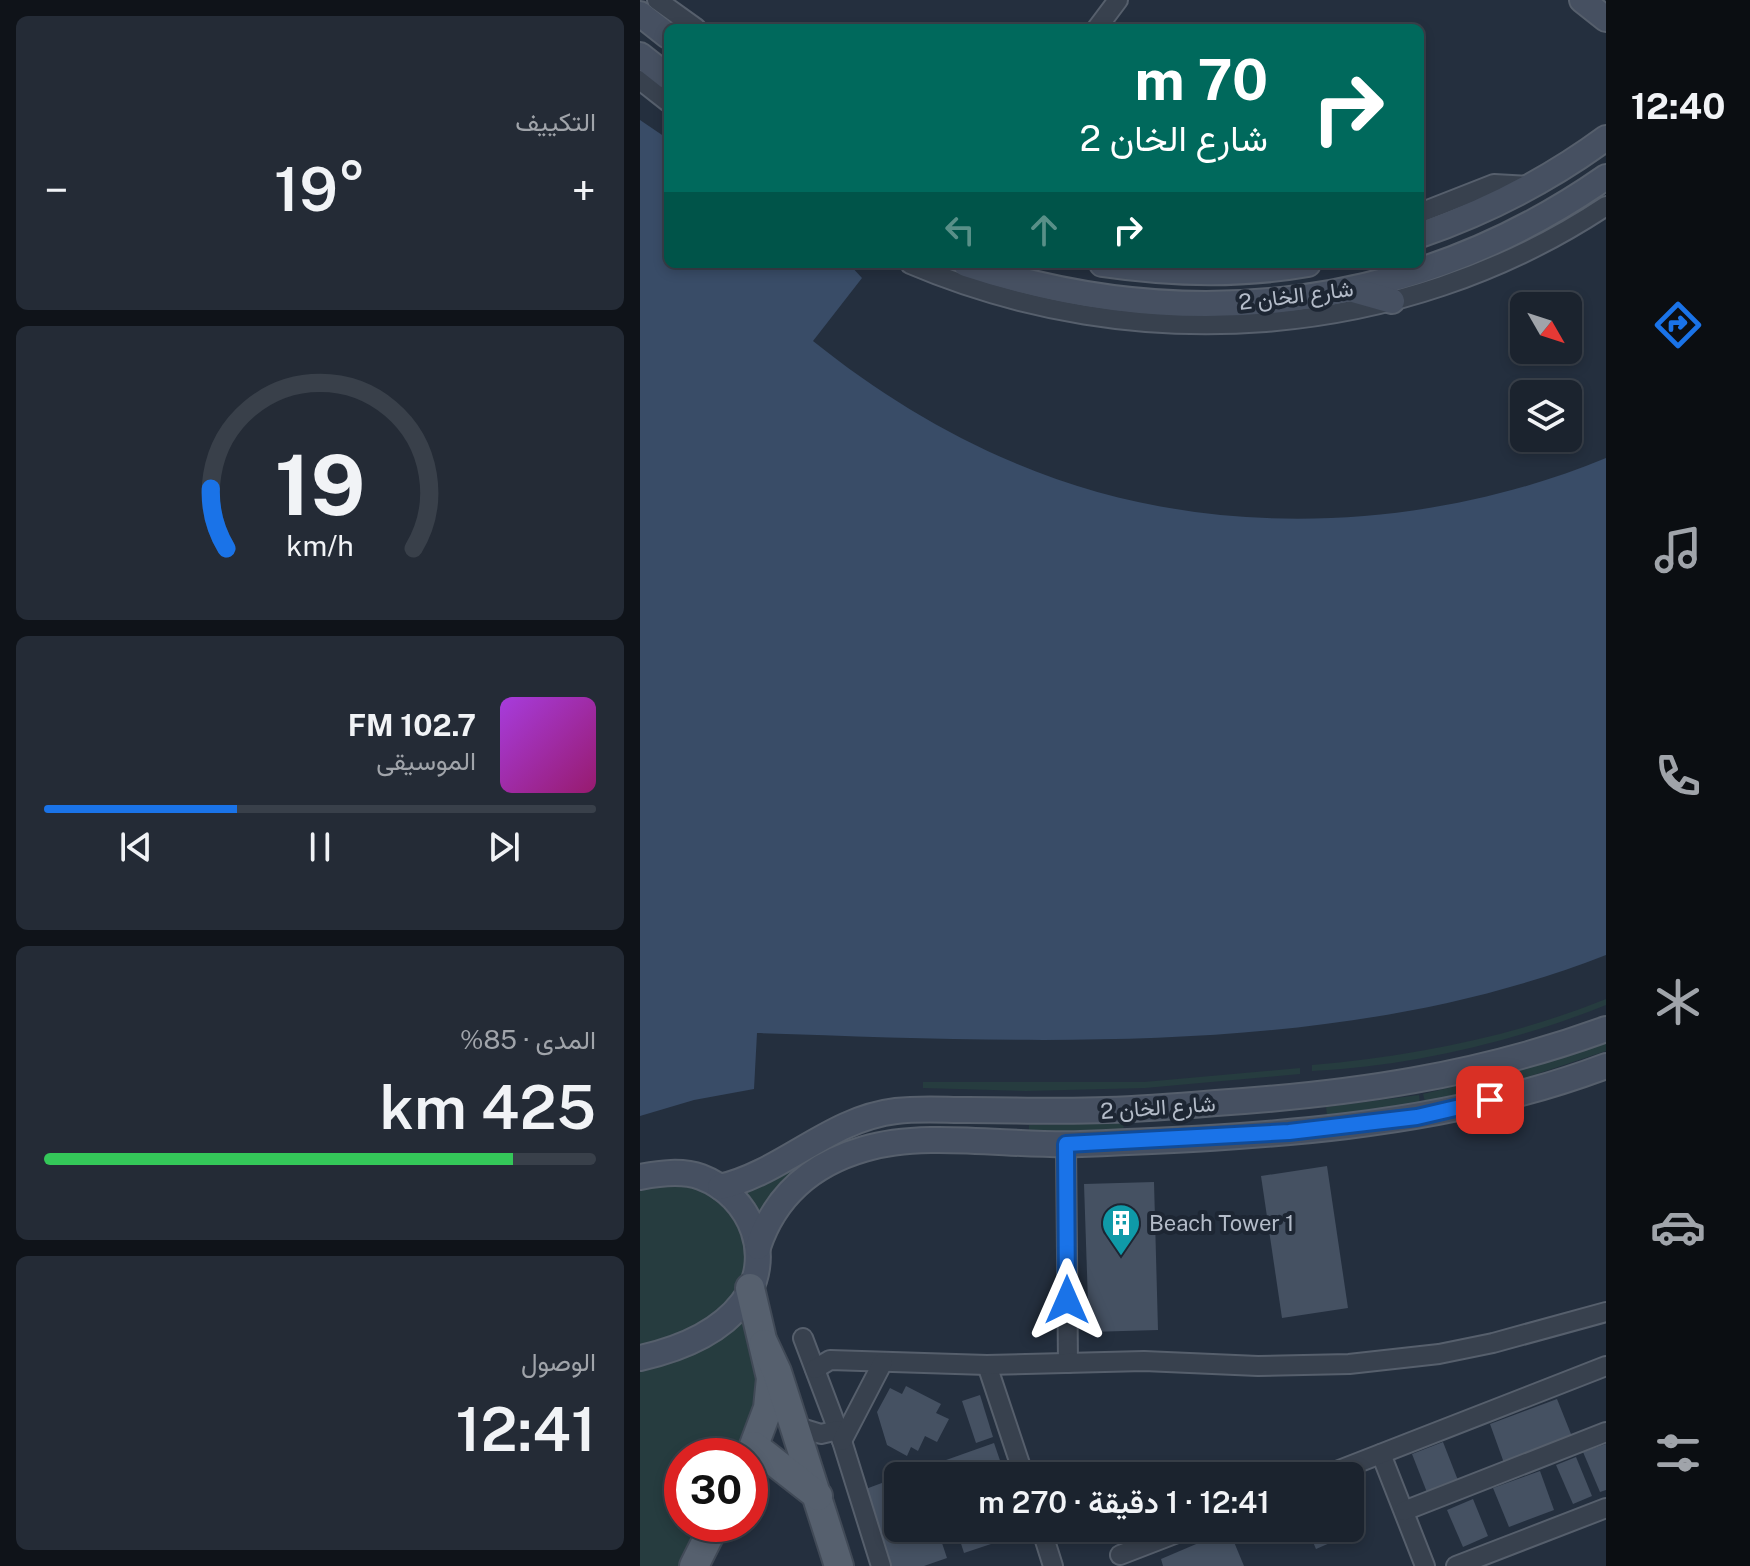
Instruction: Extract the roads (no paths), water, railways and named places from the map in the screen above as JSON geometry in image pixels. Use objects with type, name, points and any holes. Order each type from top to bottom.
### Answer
[{"type":"main road","points":[[1582,0],[1606,19]]},
{"type":"main road","points":[[640,14],[664,33]]},
{"type":"main road","points":[[640,55],[664,74]]},
{"type":"main road","points":[[1424,233],[1531,186],[1606,138]]},
{"type":"main road","name":"شارع الخان 2","points":[[981,268],[1070,292],[1145,302],[1216,305],[1284,301],[1350,290],[1421,271],[1490,244],[1556,210],[1606,177]]},
{"type":"main road","name":"شارع الخان 2","points":[[1148,268],[1195,272],[1281,268]]},
{"type":"main road","points":[[1350,290],[1392,301]]},
{"type":"main road","points":[[1185,325],[1216,305]]},
{"type":"main road","name":"شارع الخان 2","points":[[720,1187],[770,1170],[831,1131],[886,1113],[931,1109],[1107,1110],[1308,1097],[1393,1086],[1473,1070],[1551,1049],[1606,1029]]},
{"type":"main road","name":"شارع الخان 2","points":[[750,1288],[758,1247],[777,1208],[798,1183],[822,1166],[860,1150],[909,1141],[1066,1144],[1253,1136],[1417,1117],[1548,1085],[1606,1066]]},
{"type":"main road","points":[[640,1177],[671,1173],[692,1175],[720,1187],[743,1208],[754,1228],[758,1247]]},
{"type":"main road","points":[[750,1288],[770,1368],[771,1388],[765,1420],[757,1438]]},
{"type":"main road","points":[[640,1358],[678,1347],[711,1330],[740,1305],[750,1288]]},
{"type":"main road","points":[[764,1344],[777,1372],[820,1438],[818,1496],[839,1566]]},
{"type":"main road","points":[[768,1462],[818,1496]]},
{"type":"main road","points":[[694,1566],[706,1542]]},
{"type":"street","points":[[657,0],[690,24]]},
{"type":"street","points":[[1100,24],[1118,0]]},
{"type":"street","points":[[640,80],[664,99]]},
{"type":"street","points":[[1424,211],[1494,184],[1531,186]]},
{"type":"street","points":[[920,268],[972,288],[1037,307],[1102,319],[1185,325],[1274,322],[1344,312],[1452,283],[1526,253],[1606,206]]},
{"type":"street","points":[[1066,1144],[1068,1363]]},
{"type":"street","points":[[815,1369],[830,1360],[987,1365],[1144,1361],[1304,1366],[1394,1360],[1493,1343],[1606,1312]]},
{"type":"street","points":[[803,1338],[815,1369],[820,1438],[881,1566]]},
{"type":"street","points":[[820,1438],[883,1362]]},
{"type":"street","points":[[987,1365],[1019,1462]]},
{"type":"street","points":[[1360,1462],[1606,1366]]},
{"type":"street","points":[[1404,1511],[1606,1432]]},
{"type":"street","points":[[1381,1454],[1425,1566]]},
{"type":"street","points":[[1456,1566],[1606,1508]]},
{"type":"street","points":[[1045,1542],[1053,1566]]},
{"type":"street","points":[[1120,1555],[1154,1542]]},
{"type":"water","points":[[640,120],[664,136],[664,268],[853,268],[862,278],[813,341],[860,377],[936,424],[1015,463],[1086,489],[1160,506],[1235,516],[1311,519],[1387,514],[1462,502],[1535,483],[1606,458],[1606,955],[1505,989],[1401,1012],[1295,1028],[1079,1040],[757,1033],[754,1089],[694,1100],[640,1116]]},
{"type":"place","name":"Beach Tower 1","points":[[1121,1257]]}]
